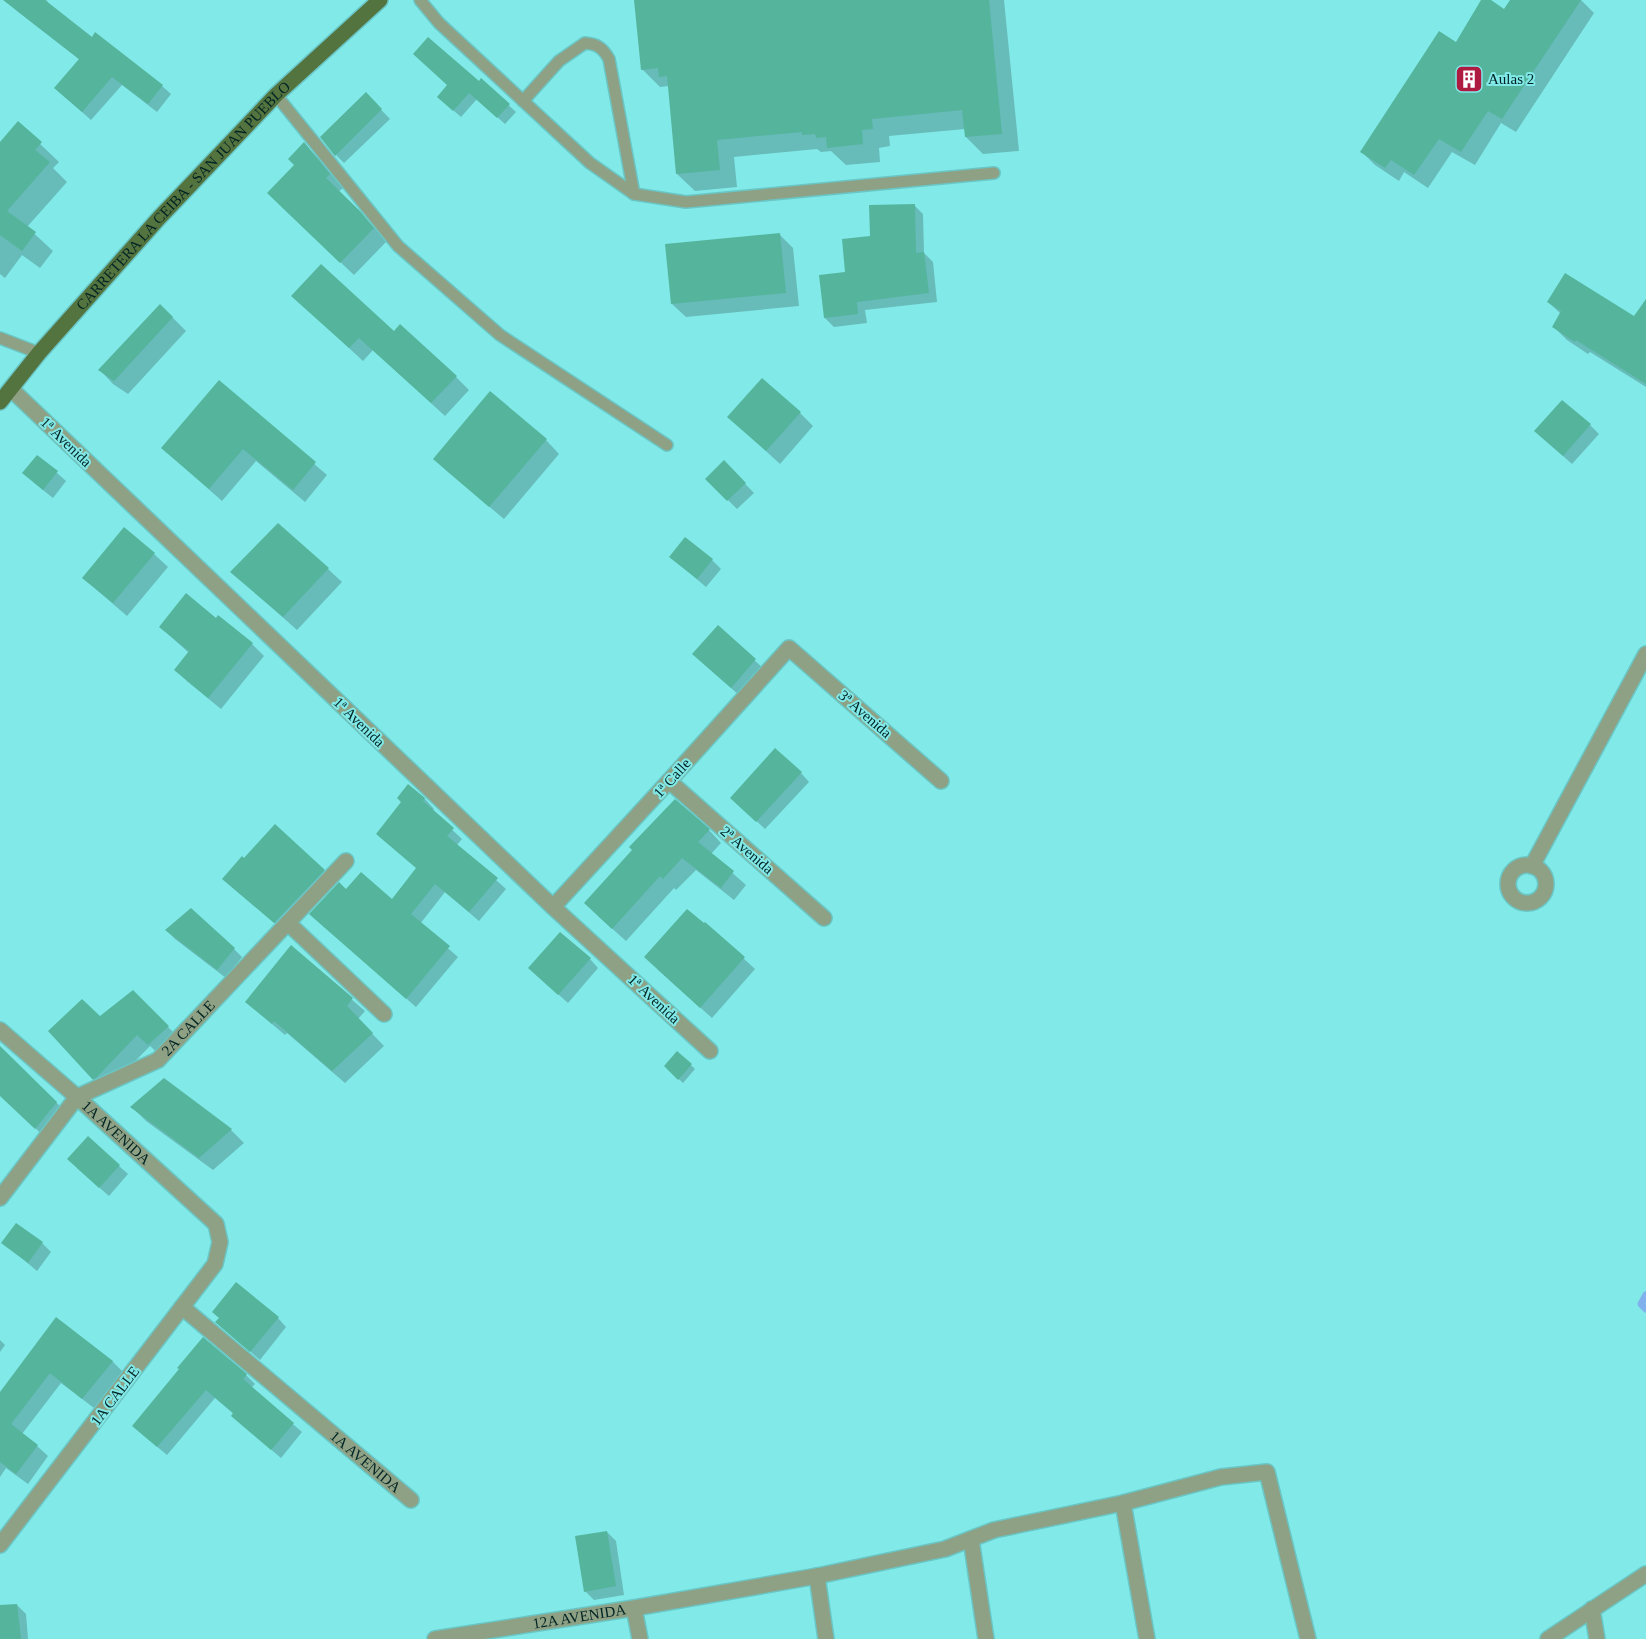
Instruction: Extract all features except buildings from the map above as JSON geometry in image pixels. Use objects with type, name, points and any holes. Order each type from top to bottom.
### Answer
[{"type":"main road","name":"CARRETERA LA CEIBA - SAN JUAN PUEBLO","points":[[0,402],[39,353],[158,218],[276,95],[380,0]]},
{"type":"street","name":"1ª Avenida","points":[[11,389],[553,906],[710,1051]]},
{"type":"street","name":"1ª Calle","points":[[553,906],[789,648]]},
{"type":"street","name":"3ª Avenida","points":[[789,648],[941,781]]},
{"type":"street","points":[[1532,866],[1646,654]]},
{"type":"street","name":"2ª Avenida","points":[[669,781],[824,918]]},
{"type":"street","name":"2A CALLE","points":[[0,1198],[77,1097],[158,1060],[346,861]]},
{"type":"street","points":[[288,923],[384,1014]]},
{"type":"street","name":"1A AVENIDA","points":[[0,1030],[77,1097],[216,1224],[220,1242]]},
{"type":"street","name":"1A CALLE","points":[[0,1545],[215,1264],[220,1242]]},
{"type":"street","name":"1A AVENIDA","points":[[182,1307],[411,1500]]},
{"type":"street","name":"12A AVENIDA","points":[[435,1639],[634,1608],[817,1576],[945,1549],[994,1530],[1123,1503],[1221,1477],[1267,1472],[1308,1639]]},
{"type":"street","points":[[1123,1503],[1147,1639]]},
{"type":"street","points":[[971,1539],[986,1639]]},
{"type":"street","points":[[1548,1639],[1646,1574]]},
{"type":"street","points":[[817,1576],[826,1639]]},
{"type":"street","points":[[634,1608],[640,1639]]},
{"type":"street","points":[[1592,1609],[1597,1639]]},
{"type":"lane","points":[[420,0],[439,23],[590,163],[634,194],[686,202],[994,173]]},
{"type":"lane","points":[[523,101],[559,61],[585,42],[596,44],[604,50],[609,59],[634,194]]},
{"type":"lane","points":[[276,95],[398,246],[500,335],[667,445]]},
{"type":"lane","points":[[0,338],[39,353]]},
{"type":"waterway","points":[[1646,1295],[1641,1304],[1646,1309]]},
{"type":"place","name":"Aulas 2","points":[[1469,79]]}]
